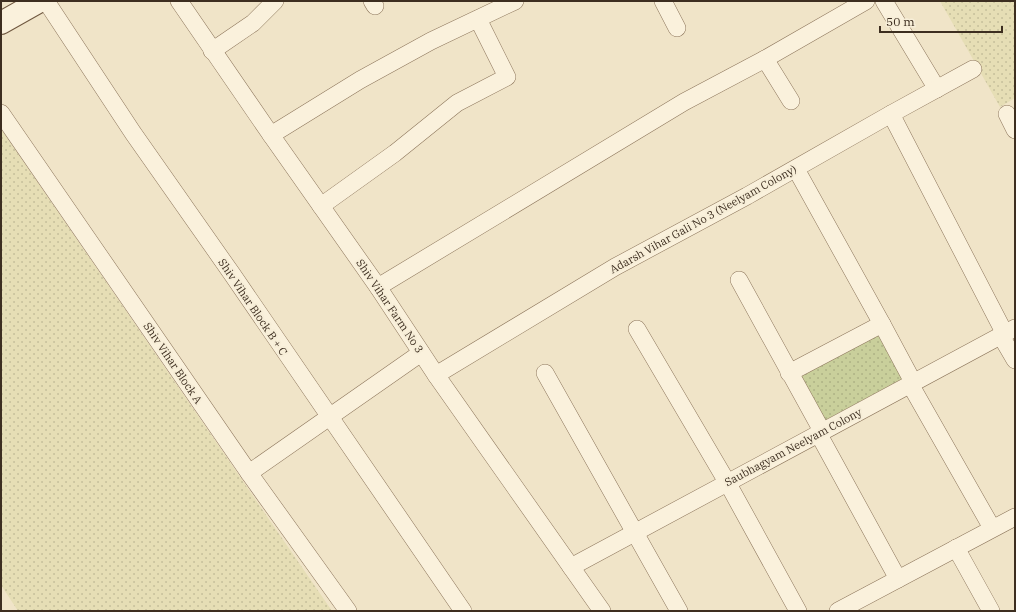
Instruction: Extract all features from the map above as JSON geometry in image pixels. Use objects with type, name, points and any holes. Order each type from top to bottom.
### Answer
[{"type":"street","points":[[1,23],[40,1]]},
{"type":"street","name":"Shiv Vihar Block B + C","points":[[46,1],[133,133],[232,274],[329,418],[463,611]]},
{"type":"street","name":"Shiv Vihar Farm No 3","points":[[179,1],[271,135],[378,286],[421,353],[602,611]]},
{"type":"street","points":[[212,50],[253,23],[275,1]]},
{"type":"street","points":[[271,135],[367,77],[431,41],[515,1]]},
{"type":"street","points":[[663,1],[677,28]]},
{"type":"street","points":[[378,286],[684,102],[765,59],[866,1]]},
{"type":"street","points":[[884,1],[937,89]]},
{"type":"street","points":[[321,206],[395,153],[457,104],[507,77],[478,19]]},
{"type":"street","points":[[765,59],[791,101]]},
{"type":"street","name":"Adarsh Vihar Gali No 3 (Neelyam Colony)","points":[[436,374],[615,267],[747,196],[973,69]]},
{"type":"street","name":"Shiv Vihar Block A","points":[[1,113],[249,473],[348,611]]},
{"type":"street","points":[[891,114],[1007,332],[1015,360]]},
{"type":"street","points":[[1007,114],[1015,130]]},
{"type":"street","points":[[796,168],[882,324],[911,383],[992,528]]},
{"type":"street","points":[[739,280],[898,579]]},
{"type":"street","points":[[789,373],[882,324]]},
{"type":"street","points":[[637,329],[727,482],[798,611]]},
{"type":"street","name":"Saubhagyam Neelyam Colony","points":[[571,567],[1007,332]]},
{"type":"street","points":[[249,473],[421,353]]},
{"type":"street","points":[[545,373],[679,611]]},
{"type":"street","points":[[838,611],[1015,517]]},
{"type":"street","points":[[956,548],[991,611]]},
{"type":"shaded area","points":[[940,1],[1015,1],[1015,98],[1000,107]]},
{"type":"shaded area","points":[[1,129],[332,611],[18,611],[1,585]]},
{"type":"green space","points":[[877,333],[902,379],[822,422],[797,374]]}]
